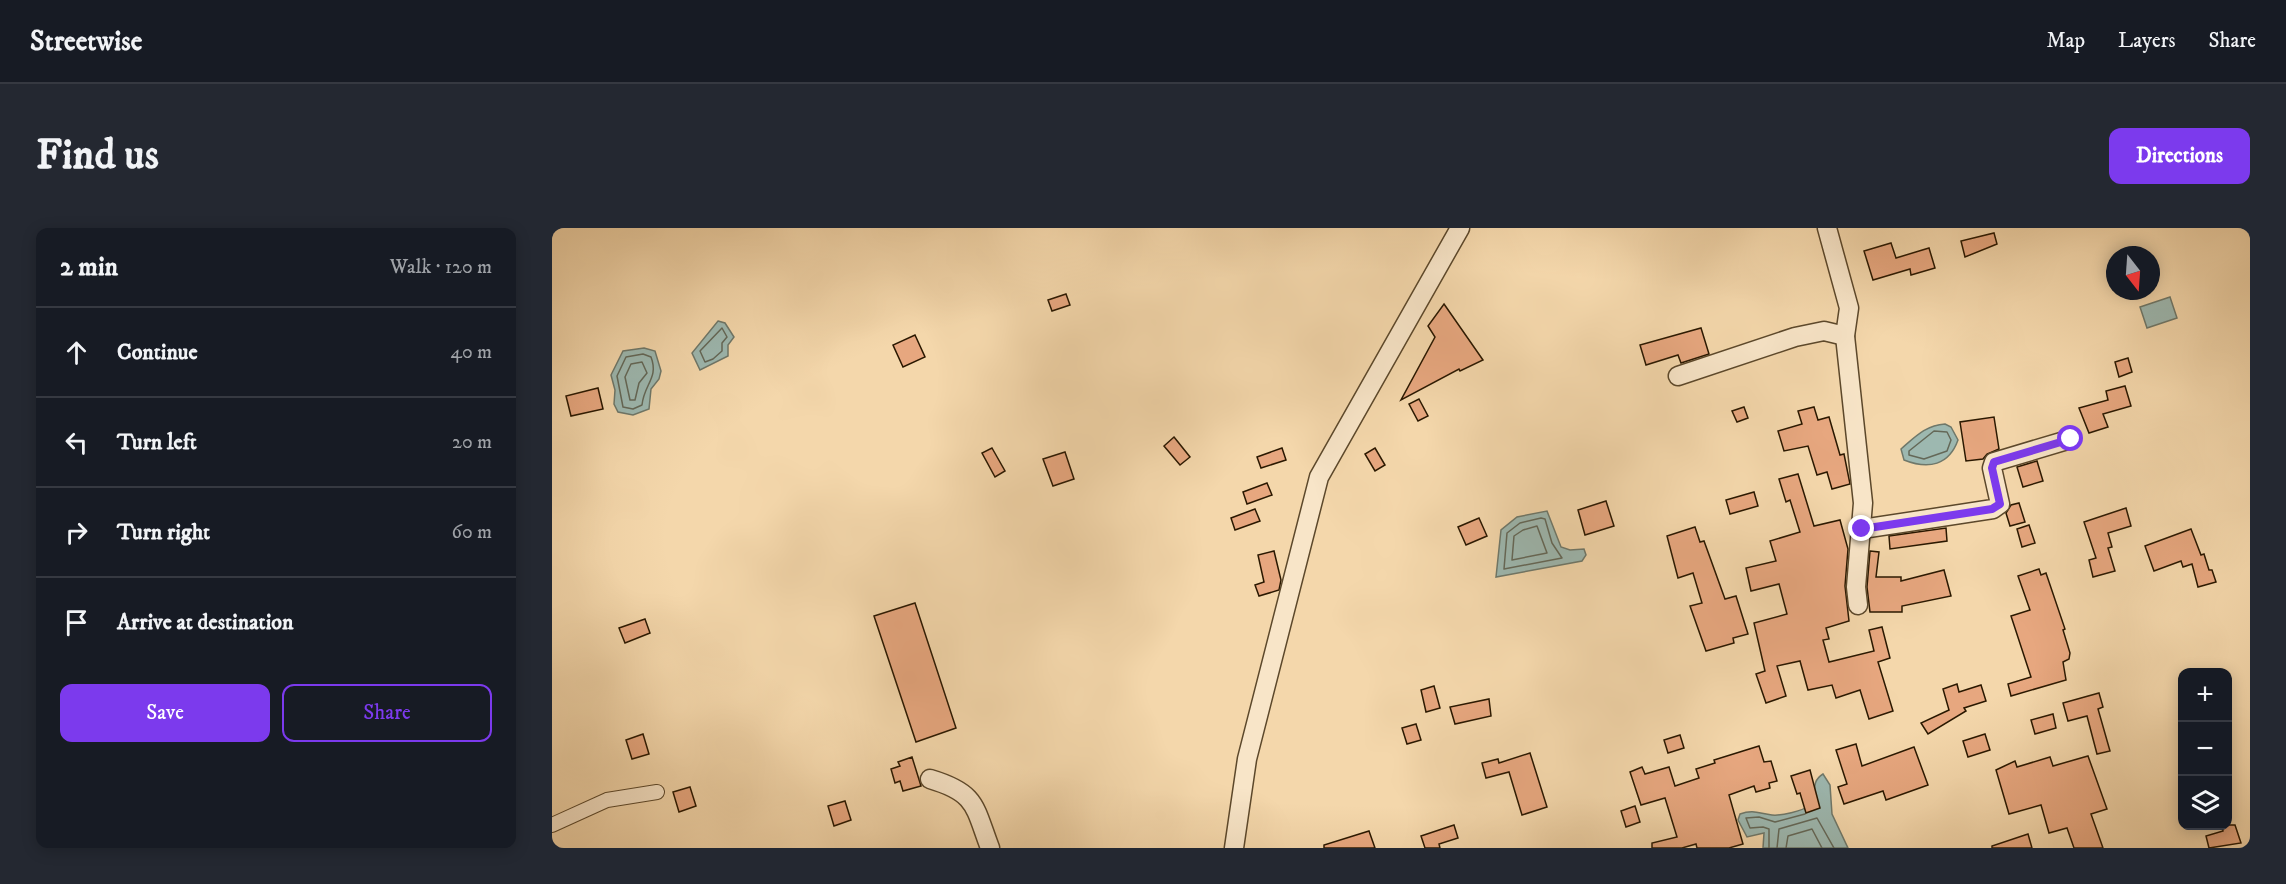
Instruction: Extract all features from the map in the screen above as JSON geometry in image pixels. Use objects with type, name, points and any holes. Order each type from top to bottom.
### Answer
[{"type":"street","points":[[1234,848],[1247,759],[1319,477],[1460,228]]},
{"type":"street","points":[[1827,228],[1849,308],[1845,336],[1863,503],[1856,587],[1858,605]]},
{"type":"street","points":[[1678,376],[1795,337],[1824,331],[1845,336]]},
{"type":"street","points":[[1862,529],[1992,509],[2000,504],[1992,468],[1994,462],[2071,439]]},
{"type":"street","points":[[930,779],[951,785],[971,797],[990,848]]},
{"type":"street","points":[[552,825],[607,800],[657,792]]},
{"type":"water","points":[[2170,297],[2177,318],[2147,328],[2140,307]]},
{"type":"water","points":[[718,321],[725,323],[734,337],[728,345],[728,356],[700,370],[692,353]]},
{"type":"water","points":[[644,348],[655,351],[661,371],[659,379],[651,389],[649,409],[633,415],[618,412],[614,404],[615,390],[611,375],[623,351]]},
{"type":"water","points":[[1945,424],[1951,427],[1958,440],[1944,460],[1922,465],[1904,460],[1901,449],[1926,429]]},
{"type":"water","points":[[1547,511],[1561,547],[1570,550],[1584,549],[1586,555],[1582,561],[1496,577],[1501,530],[1517,517]]},
{"type":"water","points":[[1823,774],[1830,785],[1832,814],[1848,848],[1763,848],[1764,833],[1747,837],[1738,820],[1740,814],[1753,812],[1781,815],[1806,808],[1814,799],[1816,782]]},
{"type":"building","points":[[1994,233],[1997,244],[1965,257],[1961,241]]},
{"type":"building","points":[[1891,243],[1896,258],[1929,248],[1935,268],[1911,275],[1910,269],[1873,280],[1864,251]]},
{"type":"building","points":[[1066,294],[1070,305],[1052,311],[1048,300]]},
{"type":"building","points":[[1444,304],[1483,360],[1460,371],[1459,369],[1401,400],[1435,337],[1428,326]]},
{"type":"building","points":[[1701,328],[1709,354],[1681,363],[1678,355],[1646,365],[1640,345]]},
{"type":"building","points":[[915,335],[925,357],[903,367],[893,345]]},
{"type":"building","points":[[2128,358],[2132,372],[2119,377],[2115,362]]},
{"type":"building","points":[[2125,386],[2131,406],[2103,414],[2108,427],[2089,433],[2079,408],[2108,400],[2106,391]]},
{"type":"building","points":[[598,388],[603,409],[571,416],[566,396]]},
{"type":"building","points":[[1419,399],[1428,416],[1418,421],[1409,404]]},
{"type":"building","points":[[1744,407],[1748,418],[1737,422],[1732,411]]},
{"type":"building","points":[[1814,407],[1818,420],[1829,417],[1840,455],[1844,454],[1850,484],[1832,489],[1827,472],[1817,475],[1808,446],[1784,451],[1778,431],[1802,424],[1798,411]]},
{"type":"building","points":[[1994,417],[1999,449],[1987,454],[1983,459],[1966,461],[1960,422]]},
{"type":"building","points":[[1174,437],[1190,457],[1180,465],[1164,446]]},
{"type":"building","points":[[992,448],[1005,471],[995,477],[982,453]]},
{"type":"building","points":[[1282,448],[1286,460],[1261,468],[1257,457]]},
{"type":"building","points":[[1375,448],[1385,465],[1375,471],[1365,454]]},
{"type":"building","points":[[1065,452],[1074,479],[1053,486],[1043,459]]},
{"type":"building","points":[[2037,461],[2043,481],[2023,487],[2017,467]]},
{"type":"building","points":[[1798,474],[1814,526],[1840,520],[1848,549],[1845,586],[1849,621],[1826,628],[1829,639],[1823,640],[1829,662],[1874,651],[1869,630],[1882,627],[1890,658],[1878,662],[1893,711],[1869,719],[1860,690],[1836,698],[1832,685],[1808,690],[1800,661],[1777,666],[1786,696],[1766,703],[1756,674],[1765,671],[1754,623],[1787,614],[1779,584],[1751,591],[1746,568],[1776,561],[1770,541],[1800,532],[1790,500],[1786,502],[1779,479]]},
{"type":"building","points":[[1267,483],[1272,495],[1247,504],[1243,492]]},
{"type":"building","points":[[1754,492],[1758,506],[1730,514],[1726,500]]},
{"type":"building","points":[[1606,501],[1614,526],[1585,535],[1578,510]]},
{"type":"building","points":[[2019,503],[2025,522],[2010,526],[2006,513],[2011,505]]},
{"type":"building","points":[[2126,508],[2131,526],[2108,533],[2112,547],[2108,548],[2115,571],[2093,577],[2089,560],[2096,558],[2084,522]]},
{"type":"building","points":[[1255,509],[1260,521],[1235,530],[1231,518]]},
{"type":"building","points":[[1479,518],[1487,536],[1466,545],[1458,527]]},
{"type":"building","points":[[2029,525],[2035,543],[2022,547],[2017,529]]},
{"type":"building","points":[[1695,527],[1700,542],[1704,541],[1725,599],[1736,596],[1748,634],[1733,638],[1734,643],[1706,651],[1690,606],[1702,603],[1693,573],[1678,578],[1667,536]]},
{"type":"building","points":[[1946,528],[1947,541],[1890,549],[1889,536]]},
{"type":"building","points":[[2191,529],[2201,555],[2204,554],[2216,582],[2198,587],[2192,564],[2183,567],[2181,561],[2154,571],[2145,546]]},
{"type":"building","points":[[1274,551],[1281,580],[1279,590],[1259,596],[1255,585],[1264,582],[1258,555]]},
{"type":"building","points":[[1870,551],[1879,552],[1876,577],[1901,577],[1901,581],[1944,570],[1951,596],[1902,606],[1902,612],[1870,612],[1867,587]]},
{"type":"building","points":[[2039,569],[2041,575],[2046,573],[2065,629],[2063,630],[2070,653],[2069,659],[2063,662],[2066,680],[2011,696],[2008,684],[2031,677],[2011,616],[2030,610],[2018,576]]},
{"type":"building","points":[[915,603],[956,728],[916,742],[874,616]]},
{"type":"building","points":[[645,619],[650,633],[625,643],[619,628]]},
{"type":"building","points":[[1957,684],[1959,692],[1981,685],[1986,701],[1964,708],[1966,711],[1928,734],[1921,723],[1949,710],[1943,689]]},
{"type":"building","points":[[1434,686],[1440,708],[1426,712],[1421,690]]},
{"type":"building","points":[[2099,693],[2103,707],[2098,709],[2110,751],[2097,754],[2087,716],[2068,721],[2063,703]]},
{"type":"building","points":[[1489,699],[1491,716],[1455,724],[1450,707]]},
{"type":"building","points":[[2053,714],[2056,728],[2035,734],[2031,720]]},
{"type":"building","points":[[1416,724],[1421,740],[1407,744],[1402,728]]},
{"type":"building","points":[[643,734],[649,754],[632,759],[626,740]]},
{"type":"building","points":[[1985,734],[1990,750],[1968,757],[1963,741]]},
{"type":"building","points":[[1680,735],[1684,748],[1668,753],[1664,740]]},
{"type":"building","points":[[1856,744],[1862,766],[1914,747],[1928,785],[1886,800],[1883,791],[1844,804],[1838,787],[1847,784],[1836,750]]},
{"type":"building","points":[[1759,746],[1764,762],[1771,761],[1777,781],[1769,783],[1770,788],[1756,792],[1754,786],[1729,795],[1743,844],[1729,848],[1697,848],[1696,844],[1682,848],[1652,848],[1652,843],[1677,837],[1665,798],[1641,805],[1630,772],[1642,767],[1645,774],[1669,767],[1675,786],[1699,778],[1696,769],[1715,763],[1714,760]]},
{"type":"building","points":[[1530,753],[1547,807],[1522,815],[1509,772],[1486,778],[1482,763],[1498,759],[1499,763]]},
{"type":"building","points":[[2088,756],[2107,809],[2091,814],[2103,848],[2074,848],[2067,828],[2049,833],[2041,805],[2009,814],[1996,770],[2015,761],[2017,767],[2050,757],[2053,766]]},
{"type":"building","points":[[912,757],[921,786],[903,791],[900,781],[895,783],[891,769],[900,766],[898,762]]},
{"type":"building","points":[[1810,770],[1820,808],[1806,813],[1800,793],[1797,794],[1791,776]]},
{"type":"building","points":[[690,787],[696,806],[679,812],[673,792]]},
{"type":"building","points":[[845,801],[851,820],[834,826],[828,806]]},
{"type":"building","points":[[1635,806],[1640,822],[1626,827],[1621,811]]},
{"type":"building","points":[[1454,825],[1458,838],[1439,844],[1440,848],[1425,848],[1421,836]]},
{"type":"building","points":[[2232,825],[2235,825],[2241,843],[2209,848],[2206,836],[2232,830]]},
{"type":"building","points":[[1369,831],[1375,848],[1324,848],[1324,845]]},
{"type":"building","points":[[2028,834],[2032,848],[1992,848],[1992,846]]},
{"type":"route","points":[[1862,529],[1992,509],[2000,504],[1992,468],[1994,462],[2071,439]]}]
